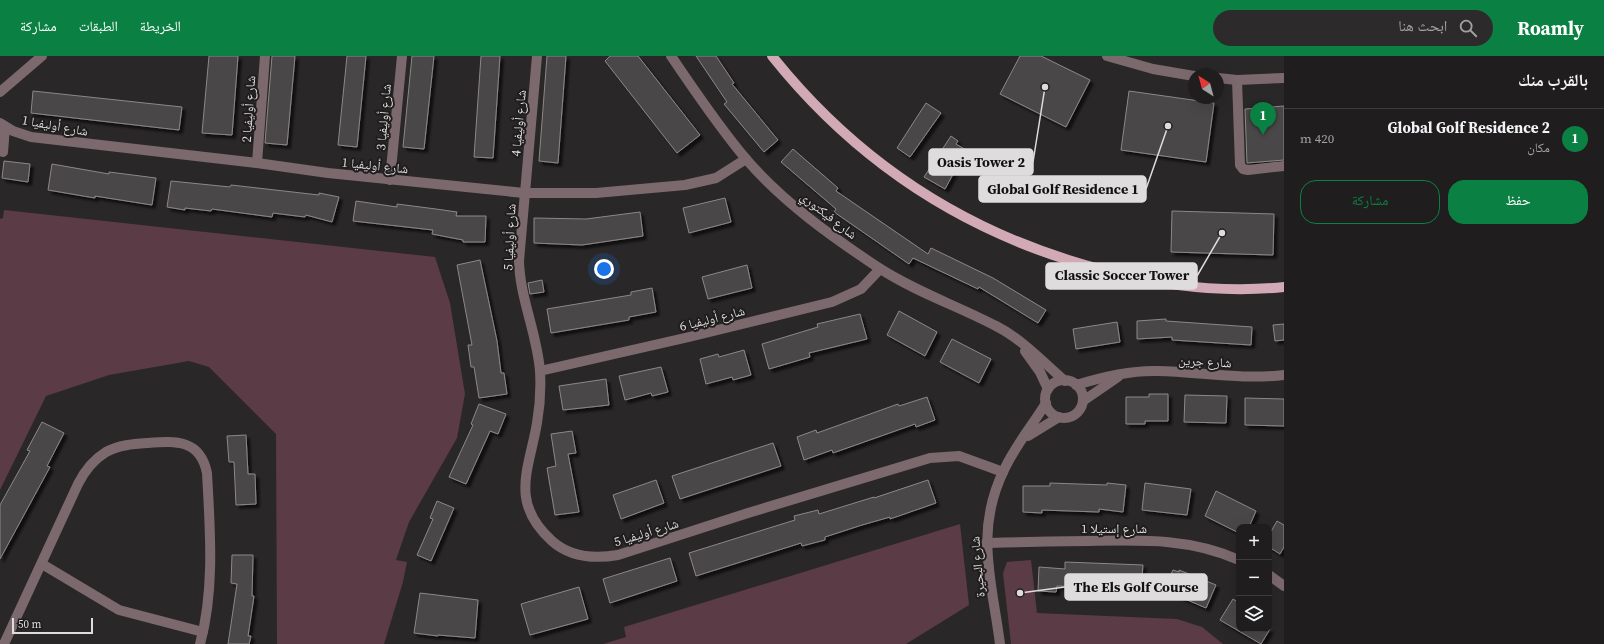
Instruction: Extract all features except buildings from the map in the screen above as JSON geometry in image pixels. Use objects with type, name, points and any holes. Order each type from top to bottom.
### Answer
[{"type":"main road","points":[[772,56],[820,110],[853,142],[889,170],[926,196],[959,215],[1006,238],[1048,255],[1092,268],[1158,282],[1211,288],[1241,289],[1284,287]]},
{"type":"street","points":[[0,92],[42,56]]},
{"type":"street","name":"شارع أوليفيا 2","points":[[257,163],[265,56]]},
{"type":"street","name":"شارع أوليفيا 3","points":[[390,180],[402,56]]},
{"type":"street","name":"شارع أوليفيا 4","points":[[524,193],[537,56]]},
{"type":"street","name":"شارع فيكتوري","points":[[671,56],[710,112],[746,159],[774,187],[824,230],[880,269],[907,284],[996,326],[1016,340],[1065,381]]},
{"type":"street","points":[[1107,56],[1153,69],[1188,75]]},
{"type":"street","points":[[1224,79],[1237,80],[1284,78]]},
{"type":"street","points":[[1237,80],[1240,165],[1243,169],[1248,170],[1284,166]]},
{"type":"street","points":[[2,125],[3,152]]},
{"type":"street","name":"شارع أوليفيا 1","points":[[2,125],[31,137],[257,163],[328,173],[524,193],[596,193],[685,186],[716,178],[746,159]]},
{"type":"street","name":"شارع أوليفيا 5","points":[[524,193],[519,240],[519,272],[540,371],[540,406],[525,477],[525,493],[531,514],[543,533],[554,544],[580,555],[605,557],[631,552],[755,510],[930,458],[959,456],[1003,472]]},
{"type":"street","name":"شارع أوليفيا 6","points":[[540,371],[689,338],[832,302],[861,289],[880,269]]},
{"type":"street","name":"شارع فيكتوري","points":[[1016,340],[1040,372],[1048,389]]},
{"type":"street","name":"شارع جرين","points":[[1076,385],[1125,374],[1158,371],[1252,376],[1284,375]]},
{"type":"street","name":"شارع جرين","points":[[1083,401],[1104,386],[1125,374]]},
{"type":"street","points":[[1065,381],[1076,385],[1082,395],[1083,401],[1081,407],[1072,416],[1058,417],[1048,409],[1046,403],[1048,389],[1058,382],[1065,381]]},
{"type":"street","name":"شارع البحيرة","points":[[1000,644],[986,543],[988,519],[1003,472],[1017,445],[1046,403]]},
{"type":"street","name":"شارع البحيرة","points":[[1017,445],[1058,417]]},
{"type":"street","points":[[4,644],[83,474],[98,458],[117,447],[174,441],[190,446],[202,458],[207,473],[210,532],[209,586],[200,644]]},
{"type":"street","name":"شارع إستيلا 1","points":[[986,543],[1129,540],[1173,542],[1212,550],[1236,559]]},
{"type":"street","points":[[42,564],[119,610],[203,632]]},
{"type":"street","points":[[1272,577],[1284,586]]},
{"type":"shaded area","points":[[4,210],[435,257],[450,303],[465,394],[457,438],[409,522],[396,560],[407,562],[403,582],[384,644],[277,644],[276,434],[209,367],[189,361],[109,375],[46,396],[0,490],[0,219],[3,218]]},
{"type":"shaded area","points":[[960,524],[969,605],[906,644],[603,644],[626,637],[624,627]]},
{"type":"shaded area","points":[[1031,560],[1037,613],[1177,619],[1202,627],[1223,644],[1011,644],[1003,573],[1007,562]]},
{"type":"place","name":"Oasis Tower 2","points":[[1045,87]]},
{"type":"place","name":"Global Golf Residence 1","points":[[1168,126]]},
{"type":"place","name":"Global Golf Residence 2","points":[[1263,135]]},
{"type":"place","name":"Classic Soccer Tower","points":[[1222,233]]},
{"type":"place","name":"The Els Golf Course","points":[[1020,593]]}]
